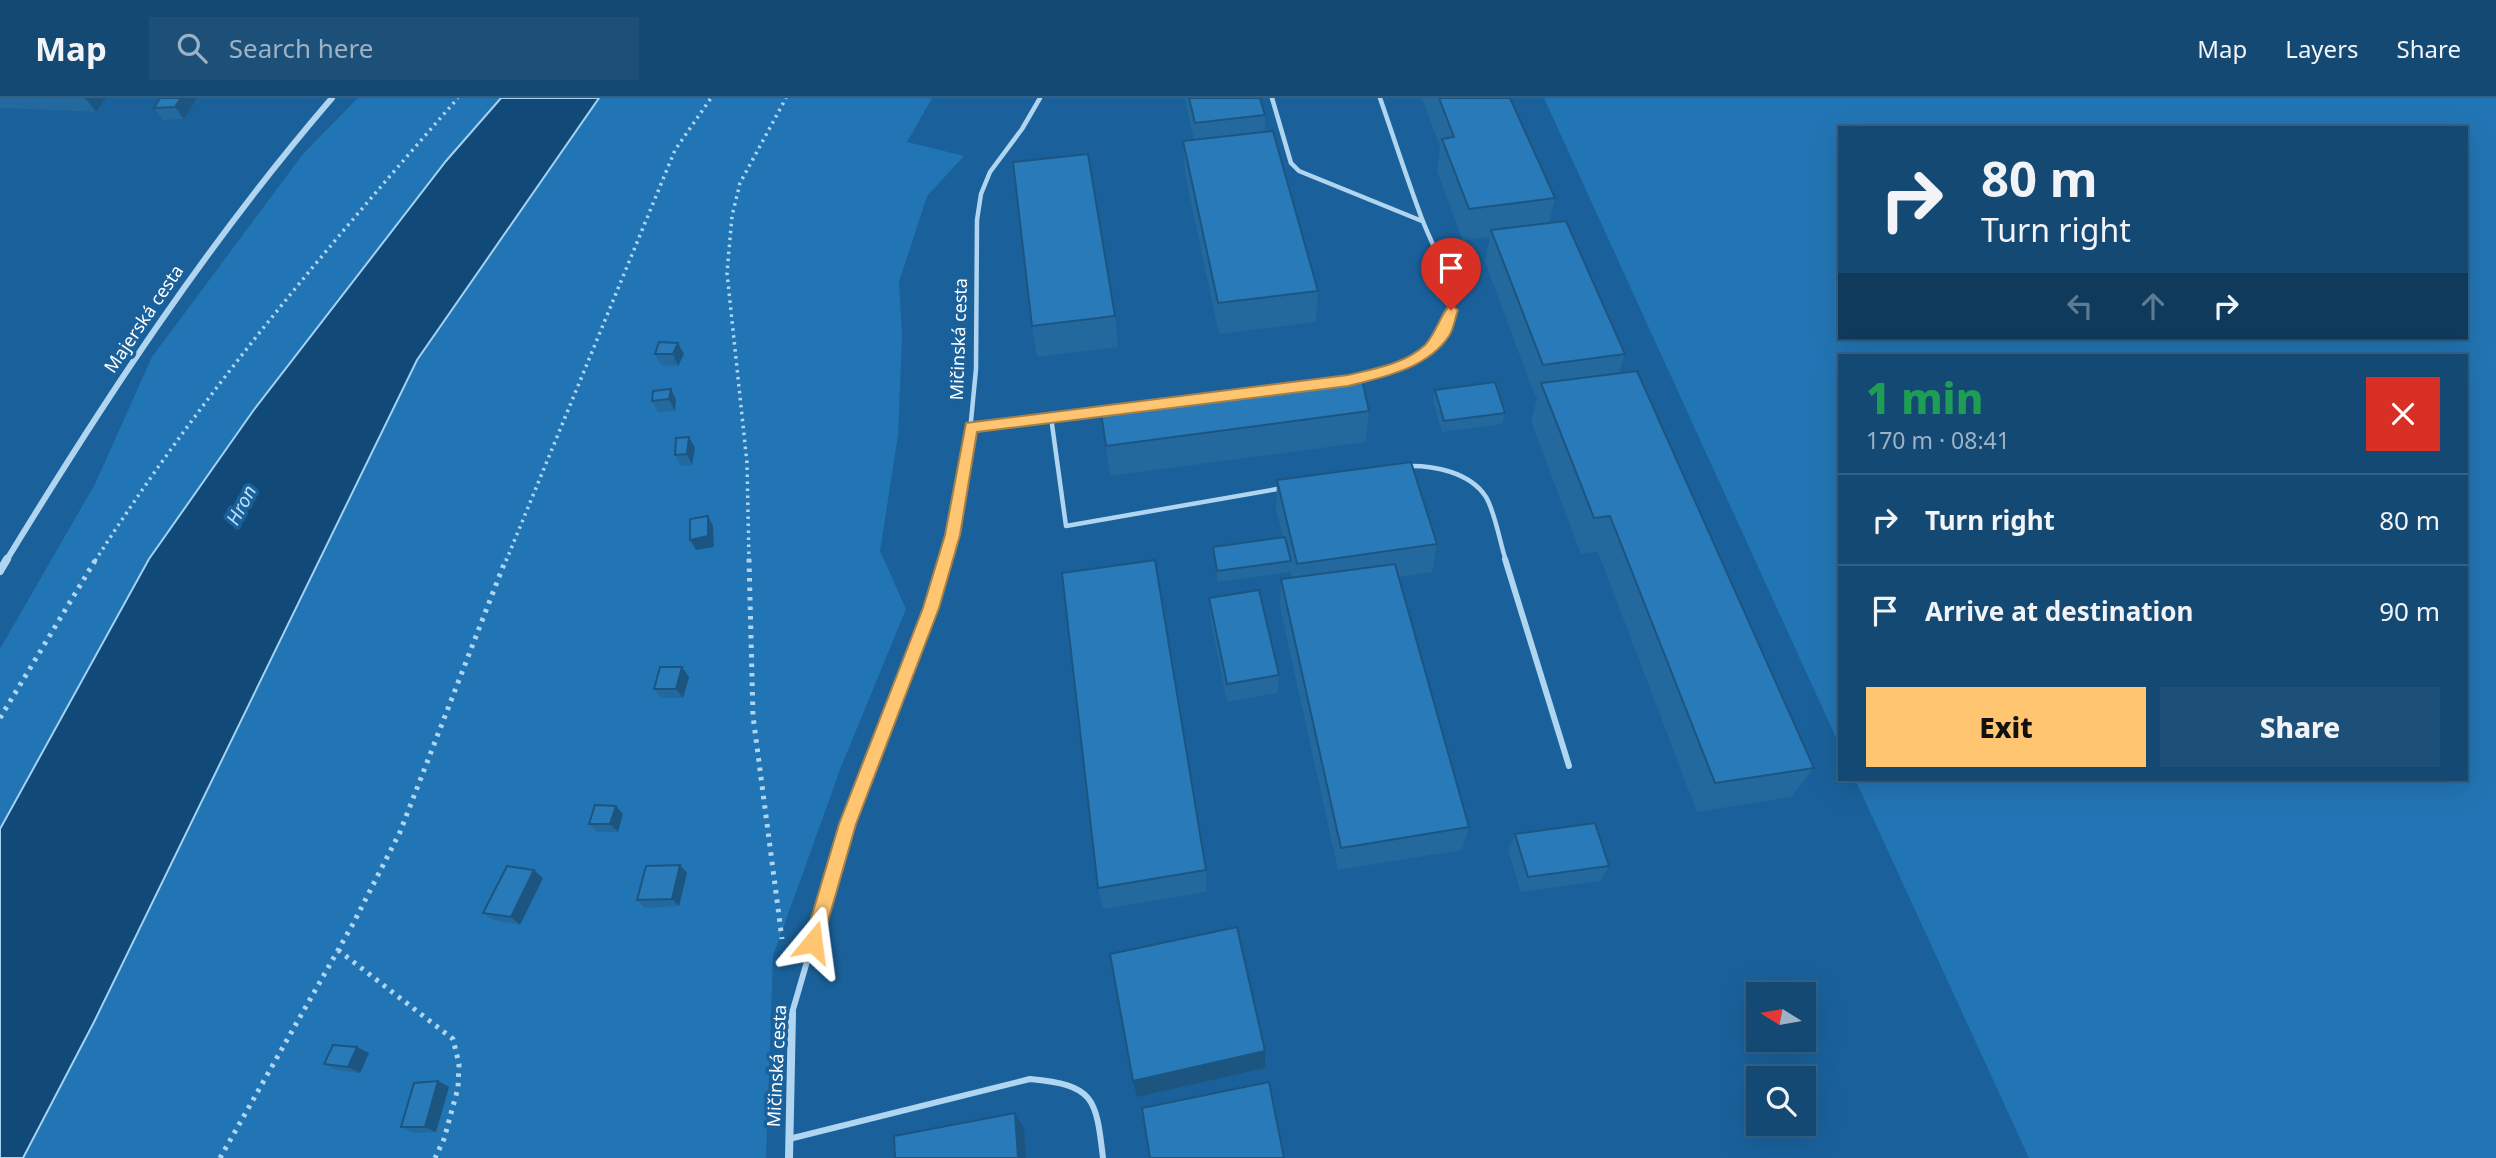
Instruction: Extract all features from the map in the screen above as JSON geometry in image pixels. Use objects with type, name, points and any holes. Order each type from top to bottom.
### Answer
[{"type":"street","name":"Majerská cesta","points":[[0,571],[70,455],[172,299],[271,168],[332,98]]},
{"type":"street","name":"Mičinská cesta","points":[[789,1158],[792,1013]]},
{"type":"lane","name":"Mičinská cesta","points":[[792,1013],[847,824],[931,608],[953,535],[971,427],[976,345],[977,220],[981,194],[990,172],[1022,129],[1040,98]]},
{"type":"lane","points":[[1272,98],[1291,163],[1298,171],[1422,221]]},
{"type":"lane","points":[[971,427],[1348,380],[1404,365],[1427,351],[1444,333],[1451,310],[1449,286],[1422,221],[1380,98]]},
{"type":"lane","points":[[1051,417],[1066,526],[1291,486]]},
{"type":"lane","points":[[1396,468],[1443,468],[1468,479],[1486,497],[1569,766]]},
{"type":"lane","points":[[789,1139],[1030,1079],[1063,1081],[1083,1091],[1098,1109],[1103,1158]]},
{"type":"path","points":[[0,718],[49,633],[114,531],[205,404],[351,220],[458,98]]},
{"type":"path","points":[[220,1158],[338,950],[400,832],[484,614],[675,150],[711,98]]},
{"type":"path","points":[[783,946],[753,716],[747,463],[727,273],[732,216],[740,183],[786,98]]},
{"type":"path","points":[[338,950],[453,1039],[459,1064],[458,1088],[444,1139],[435,1158]]},
{"type":"shaded area","points":[[358,98],[501,98],[446,161],[253,411],[149,559],[0,829],[0,649],[95,484],[152,357],[303,154]]},
{"type":"shaded area","points":[[599,98],[932,98],[907,142],[964,156],[927,196],[899,282],[902,335],[898,435],[880,551],[906,609],[841,767],[773,956],[766,1158],[23,1158],[94,1022],[417,360]]},
{"type":"shaded area","points":[[1544,98],[2496,98],[2496,1158],[2029,1158],[1856,781],[2468,781],[2468,354],[1838,354],[1838,742]]},
{"type":"water","name":"Hron","points":[[501,98],[599,98],[417,360],[94,1022],[23,1158],[0,1158],[0,829],[149,559],[253,411],[446,161]]},
{"type":"building","points":[[160,98],[181,98],[175,107],[154,108]]},
{"type":"building","points":[[1189,98],[1260,98],[1265,115],[1195,123]]},
{"type":"building","points":[[1439,98],[1510,98],[1555,198],[1469,209],[1442,139],[1454,137]]},
{"type":"building","points":[[1273,131],[1318,291],[1218,303],[1183,141]]},
{"type":"building","points":[[1088,154],[1115,316],[1032,326],[1013,162]]},
{"type":"building","points":[[1566,221],[1625,354],[1543,365],[1491,230]]},
{"type":"building","points":[[659,342],[678,343],[673,354],[655,354]]},
{"type":"building","points":[[1637,371],[1814,768],[1715,783],[1610,516],[1594,518],[1541,383]]},
{"type":"building","points":[[1362,380],[1369,411],[1106,446],[1101,413]]},
{"type":"building","points":[[1495,382],[1505,413],[1444,421],[1435,390]]},
{"type":"building","points":[[671,389],[669,399],[652,401],[653,391]]},
{"type":"building","points":[[689,437],[687,454],[675,455],[676,438]]},
{"type":"building","points":[[1411,462],[1437,544],[1297,564],[1277,480]]},
{"type":"building","points":[[708,516],[708,536],[690,540],[690,519]]},
{"type":"building","points":[[1285,537],[1291,561],[1217,571],[1213,547]]},
{"type":"building","points":[[1155,560],[1206,870],[1098,888],[1062,573]]},
{"type":"building","points":[[1395,564],[1469,827],[1341,848],[1281,579]]},
{"type":"building","points":[[1259,590],[1279,675],[1227,684],[1209,598]]},
{"type":"building","points":[[660,667],[682,667],[676,689],[654,689]]},
{"type":"building","points":[[595,805],[616,806],[610,824],[589,824]]},
{"type":"building","points":[[1595,823],[1609,866],[1528,877],[1515,834]]},
{"type":"building","points":[[680,865],[672,899],[637,900],[646,866]]},
{"type":"building","points":[[507,866],[534,870],[511,917],[483,913]]},
{"type":"building","points":[[1237,927],[1265,1051],[1133,1081],[1110,954]]},
{"type":"building","points":[[333,1045],[357,1047],[348,1067],[324,1064]]},
{"type":"building","points":[[438,1081],[425,1127],[401,1127],[414,1083]]},
{"type":"building","points":[[1269,1082],[1284,1158],[1150,1158],[1142,1108]]},
{"type":"building","points":[[1015,1113],[1018,1158],[895,1158],[894,1136]]},
{"type":"route","points":[[813,942],[847,824],[931,608],[953,535],[971,427],[1348,380],[1380,373],[1404,365],[1427,351],[1444,333],[1451,310]]}]
